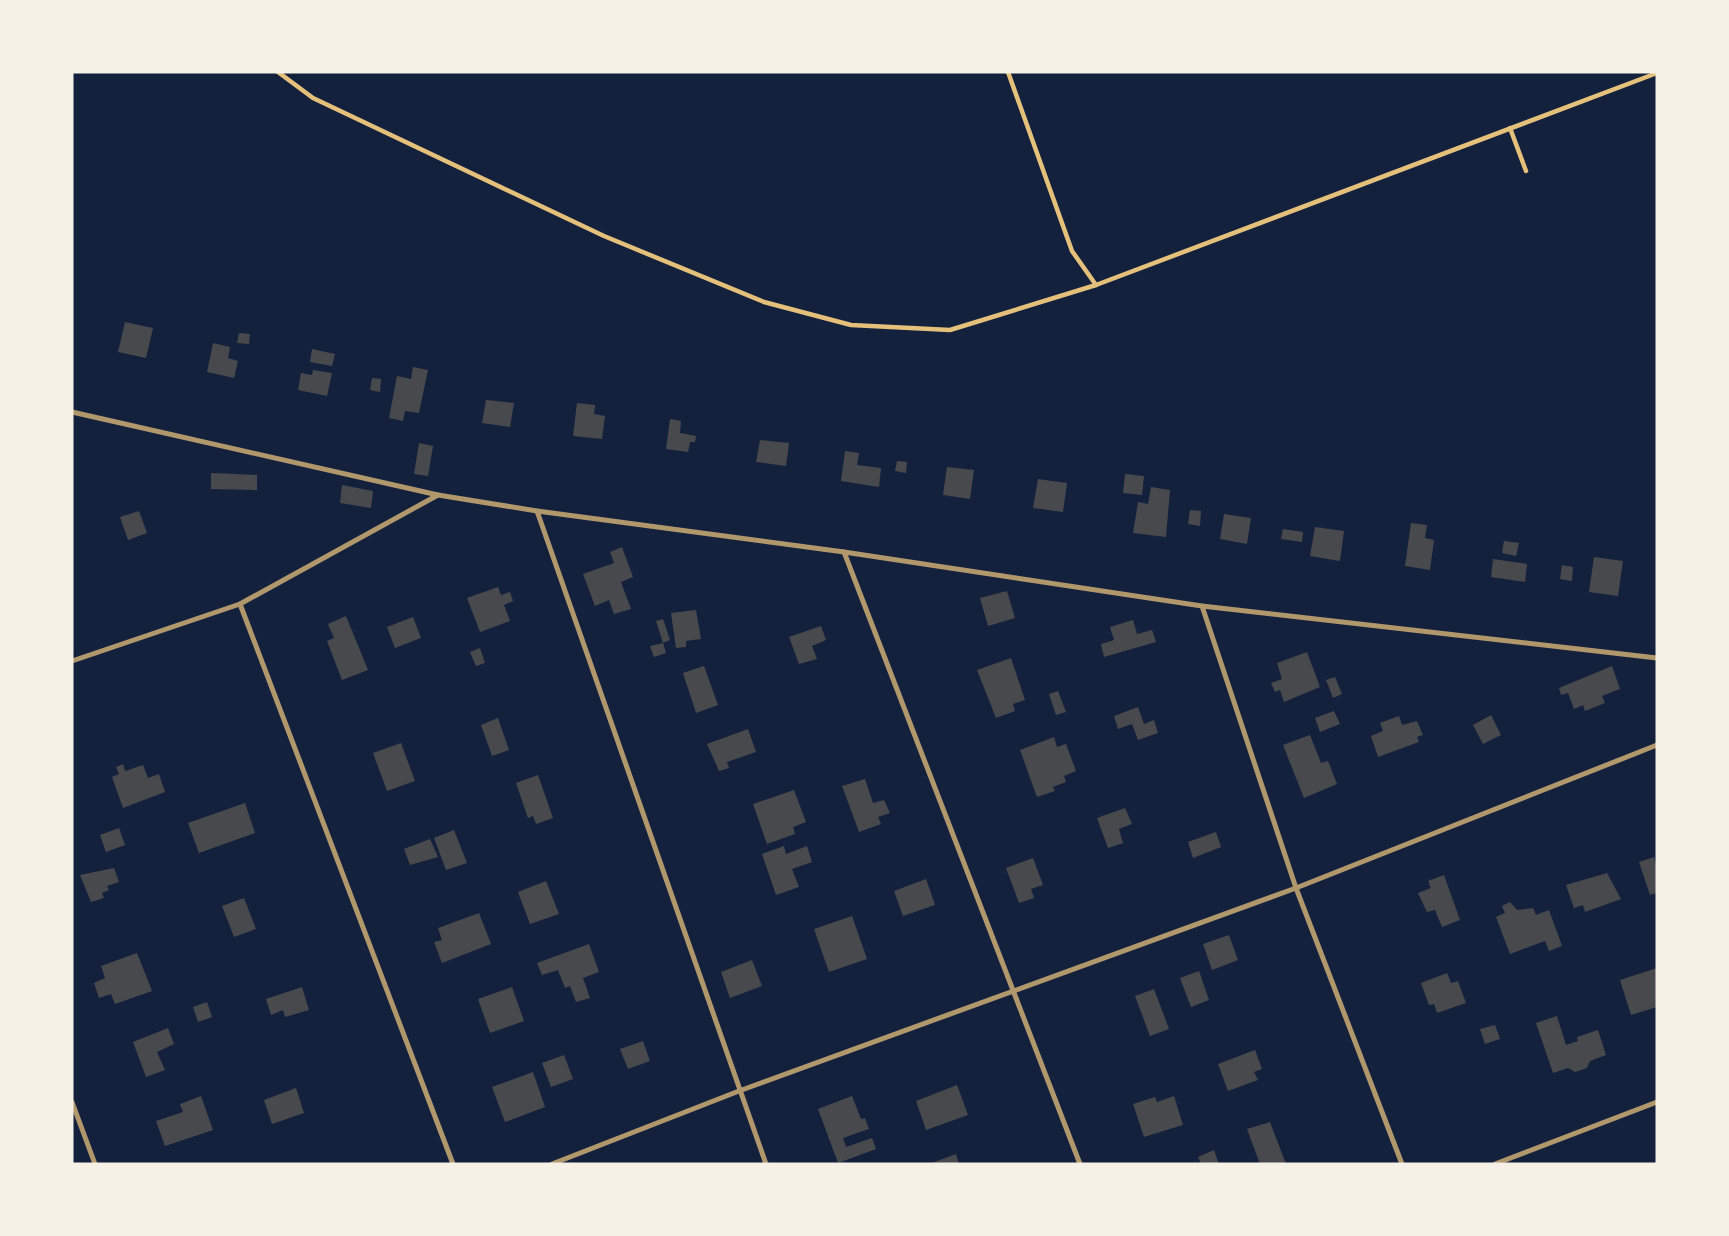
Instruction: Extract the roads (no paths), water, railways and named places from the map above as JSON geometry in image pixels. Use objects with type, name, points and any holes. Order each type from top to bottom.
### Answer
[{"type":"lane","points":[[72,412],[438,495],[537,511],[844,552],[1202,606],[1657,658]]},
{"type":"lane","points":[[72,661],[240,604],[438,495]]},
{"type":"lane","points":[[537,511],[766,1164]]},
{"type":"lane","points":[[844,552],[1080,1164]]},
{"type":"lane","points":[[240,604],[453,1164]]},
{"type":"lane","points":[[1202,606],[1296,888],[1402,1164]]},
{"type":"lane","points":[[552,1164],[739,1091],[1296,888],[1657,745]]},
{"type":"lane","points":[[72,1102],[95,1164]]},
{"type":"lane","points":[[1495,1164],[1657,1102]]}]
